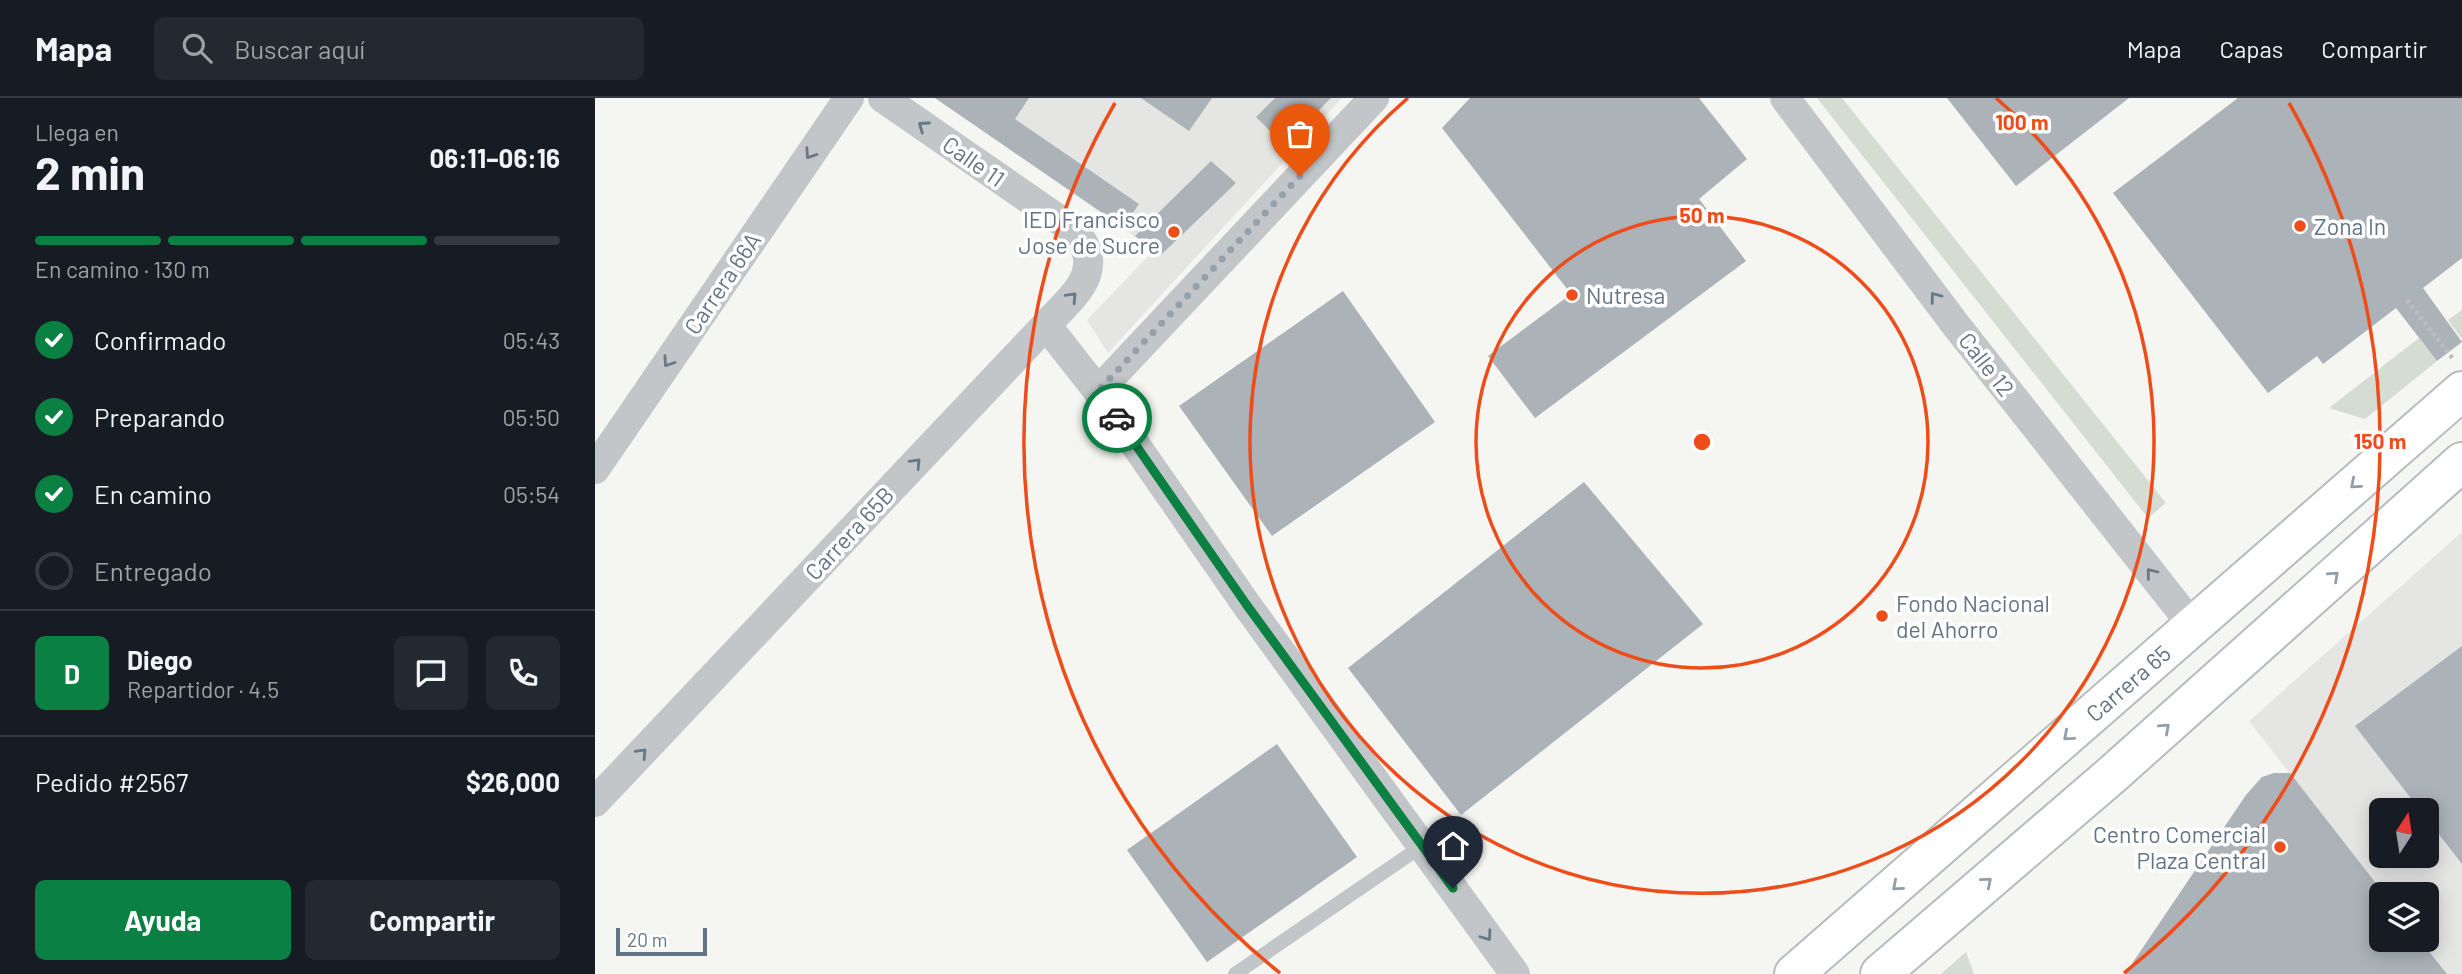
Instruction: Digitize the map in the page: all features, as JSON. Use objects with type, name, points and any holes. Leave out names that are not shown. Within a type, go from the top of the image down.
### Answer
[{"type":"street","name":"Carrera 66A","points":[[595,469],[849,98]]},
{"type":"street","name":"Calle 11","points":[[883,98],[1074,230],[1084,242],[1089,257]]},
{"type":"street","points":[[1098,391],[1374,98]]},
{"type":"street","name":"Calle 12","points":[[1785,98],[1955,324],[2193,626]]},
{"type":"street","name":"Carrera 65B","points":[[595,802],[1081,287],[1088,273],[1089,257]]},
{"type":"street","points":[[1046,325],[1098,391],[1246,604],[1515,974]]},
{"type":"street","name":"Carrera 65","points":[[1794,974],[2462,391]]},
{"type":"street","points":[[1879,974],[2114,773],[2462,461]]},
{"type":"lane","points":[[1235,974],[1422,846]]},
{"type":"path","points":[[2407,300],[2461,370]]},
{"type":"shaded area","name":"IED Francisco Jose de Sucre","points":[[935,98],[1342,98],[1108,353],[1087,320],[1154,250]]},
{"type":"shaded area","points":[[1817,98],[1842,98],[2166,503],[2148,518]]},
{"type":"shaded area","points":[[2462,310],[2462,339],[2448,320]]},
{"type":"shaded area","points":[[2419,338],[2437,361],[2365,419],[2329,408]]},
{"type":"shaded area","points":[[2462,532],[2462,974],[2447,974],[2430,952],[2439,952],[2439,882],[2375,882],[2249,721]]},
{"type":"shaded area","points":[[1966,952],[1974,974],[1941,974]]},
{"type":"building","points":[[935,98],[1029,98],[1015,119],[1139,204],[1123,227]]},
{"type":"building","points":[[1141,98],[1212,98],[1189,131]]},
{"type":"building","points":[[1275,98],[1331,98],[1284,145],[1256,117]]},
{"type":"building","points":[[1470,98],[1699,98],[1747,159],[1699,199],[1746,261],[1535,418],[1488,356],[1571,294],[1442,128]]},
{"type":"building","points":[[1947,98],[2129,98],[2016,186]]},
{"type":"building","name":"Zona In","points":[[2238,98],[2462,98],[2462,258],[2423,288],[2462,342],[2437,361],[2396,308],[2323,364],[2317,356],[2268,393],[2113,193]]},
{"type":"building","points":[[1211,161],[1236,183],[1162,254],[1135,236]]},
{"type":"building","points":[[1343,291],[1435,422],[1272,536],[1179,406]]},
{"type":"building","points":[[1584,482],[1703,624],[1461,815],[1348,668]]},
{"type":"building","points":[[2462,646],[2462,864],[2439,834],[2439,798],[2411,798],[2355,726]]},
{"type":"building","points":[[1277,744],[1357,857],[1207,962],[1127,850]]},
{"type":"building","name":"Centro Comercial Plaza Central","points":[[2274,773],[2290,773],[2375,882],[2369,882],[2369,952],[2430,952],[2447,974],[2125,974],[2246,795],[2262,777]]},
{"type":"way so far","points":[[1117,418],[1098,391],[1300,176]]},
{"type":"place","name":"Zona In","points":[[2300,226]]},
{"type":"place","name":"IED Francisco Jose de Sucre","points":[[1174,232]]},
{"type":"place","name":"Nutresa","points":[[1572,295]]},
{"type":"place","name":"Fondo Nacional del Ahorro","points":[[1882,616]]},
{"type":"place","name":"Centro Comercial Plaza Central","points":[[2280,847]]},
{"type":"route","points":[[1117,418],[1246,604],[1453,888]]}]
